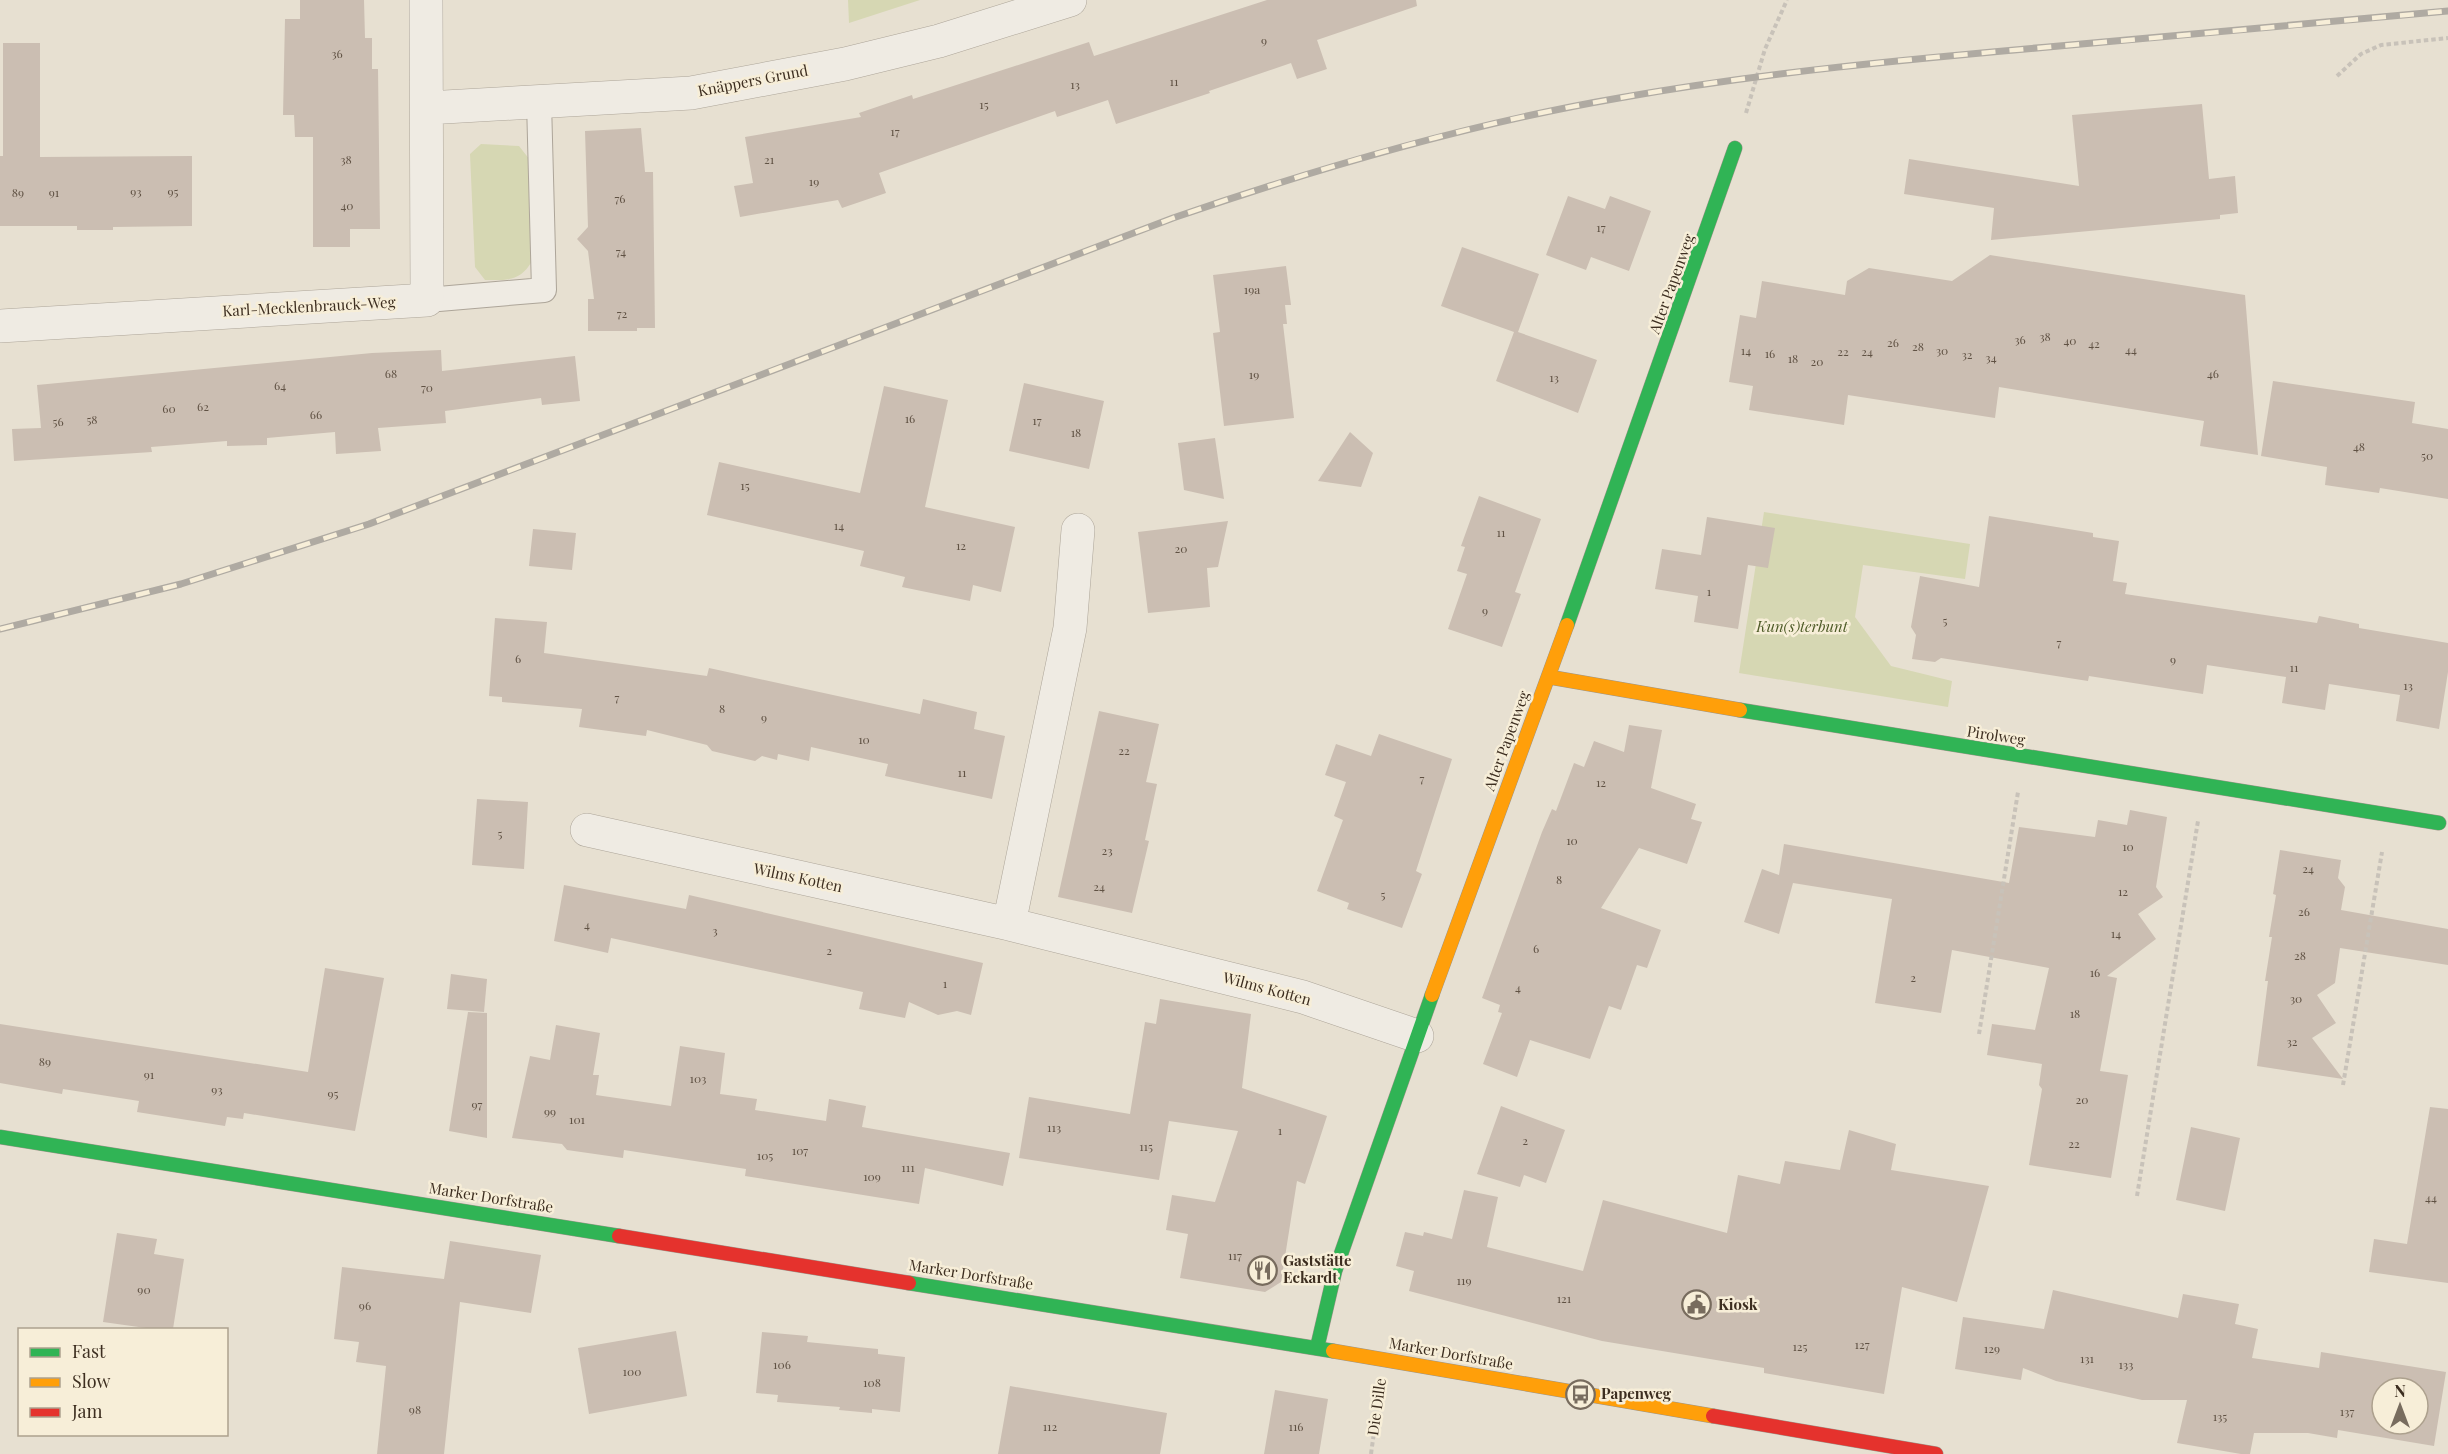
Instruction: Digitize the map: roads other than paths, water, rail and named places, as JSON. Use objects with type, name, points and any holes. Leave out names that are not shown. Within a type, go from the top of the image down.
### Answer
[{"type":"street","points":[[426,0],[427,300]]},
{"type":"street","name":"Knäppers Grund","points":[[427,108],[691,93],[845,64],[939,40],[1070,0]]},
{"type":"street","name":"Alter Papenweg","points":[[1317,1348],[1335,1271],[1417,1035],[1549,677],[1736,148]]},
{"type":"street","name":"Karl-Mecklenbrauck-Weg","points":[[0,326],[427,300]]},
{"type":"street","points":[[1009,924],[1070,628],[1078,530]]},
{"type":"street","name":"Pirolweg","points":[[1549,677],[2439,824]]},
{"type":"street","name":"Wilms Kotten","points":[[587,830],[1009,924],[1303,997],[1417,1035]]},
{"type":"street","name":"Marker Dorfstraße","points":[[0,1137],[1317,1348],[1935,1454]]},
{"type":"lane","points":[[427,300],[544,290],[539,102]]},
{"type":"railway","points":[[0,629],[181,584],[369,524],[1173,218],[1282,182],[1449,134],[1619,98],[1838,67],[2448,11]]},
{"type":"place","name":"Gaststätte Eckardt","points":[[1262,1270]]},
{"type":"place","name":"Kiosk","points":[[1697,1305]]},
{"type":"place","name":"Papenweg","points":[[1580,1394]]},
{"type":"park label","name":"Kun(s)terbunt","points":[[1802,627]]}]
